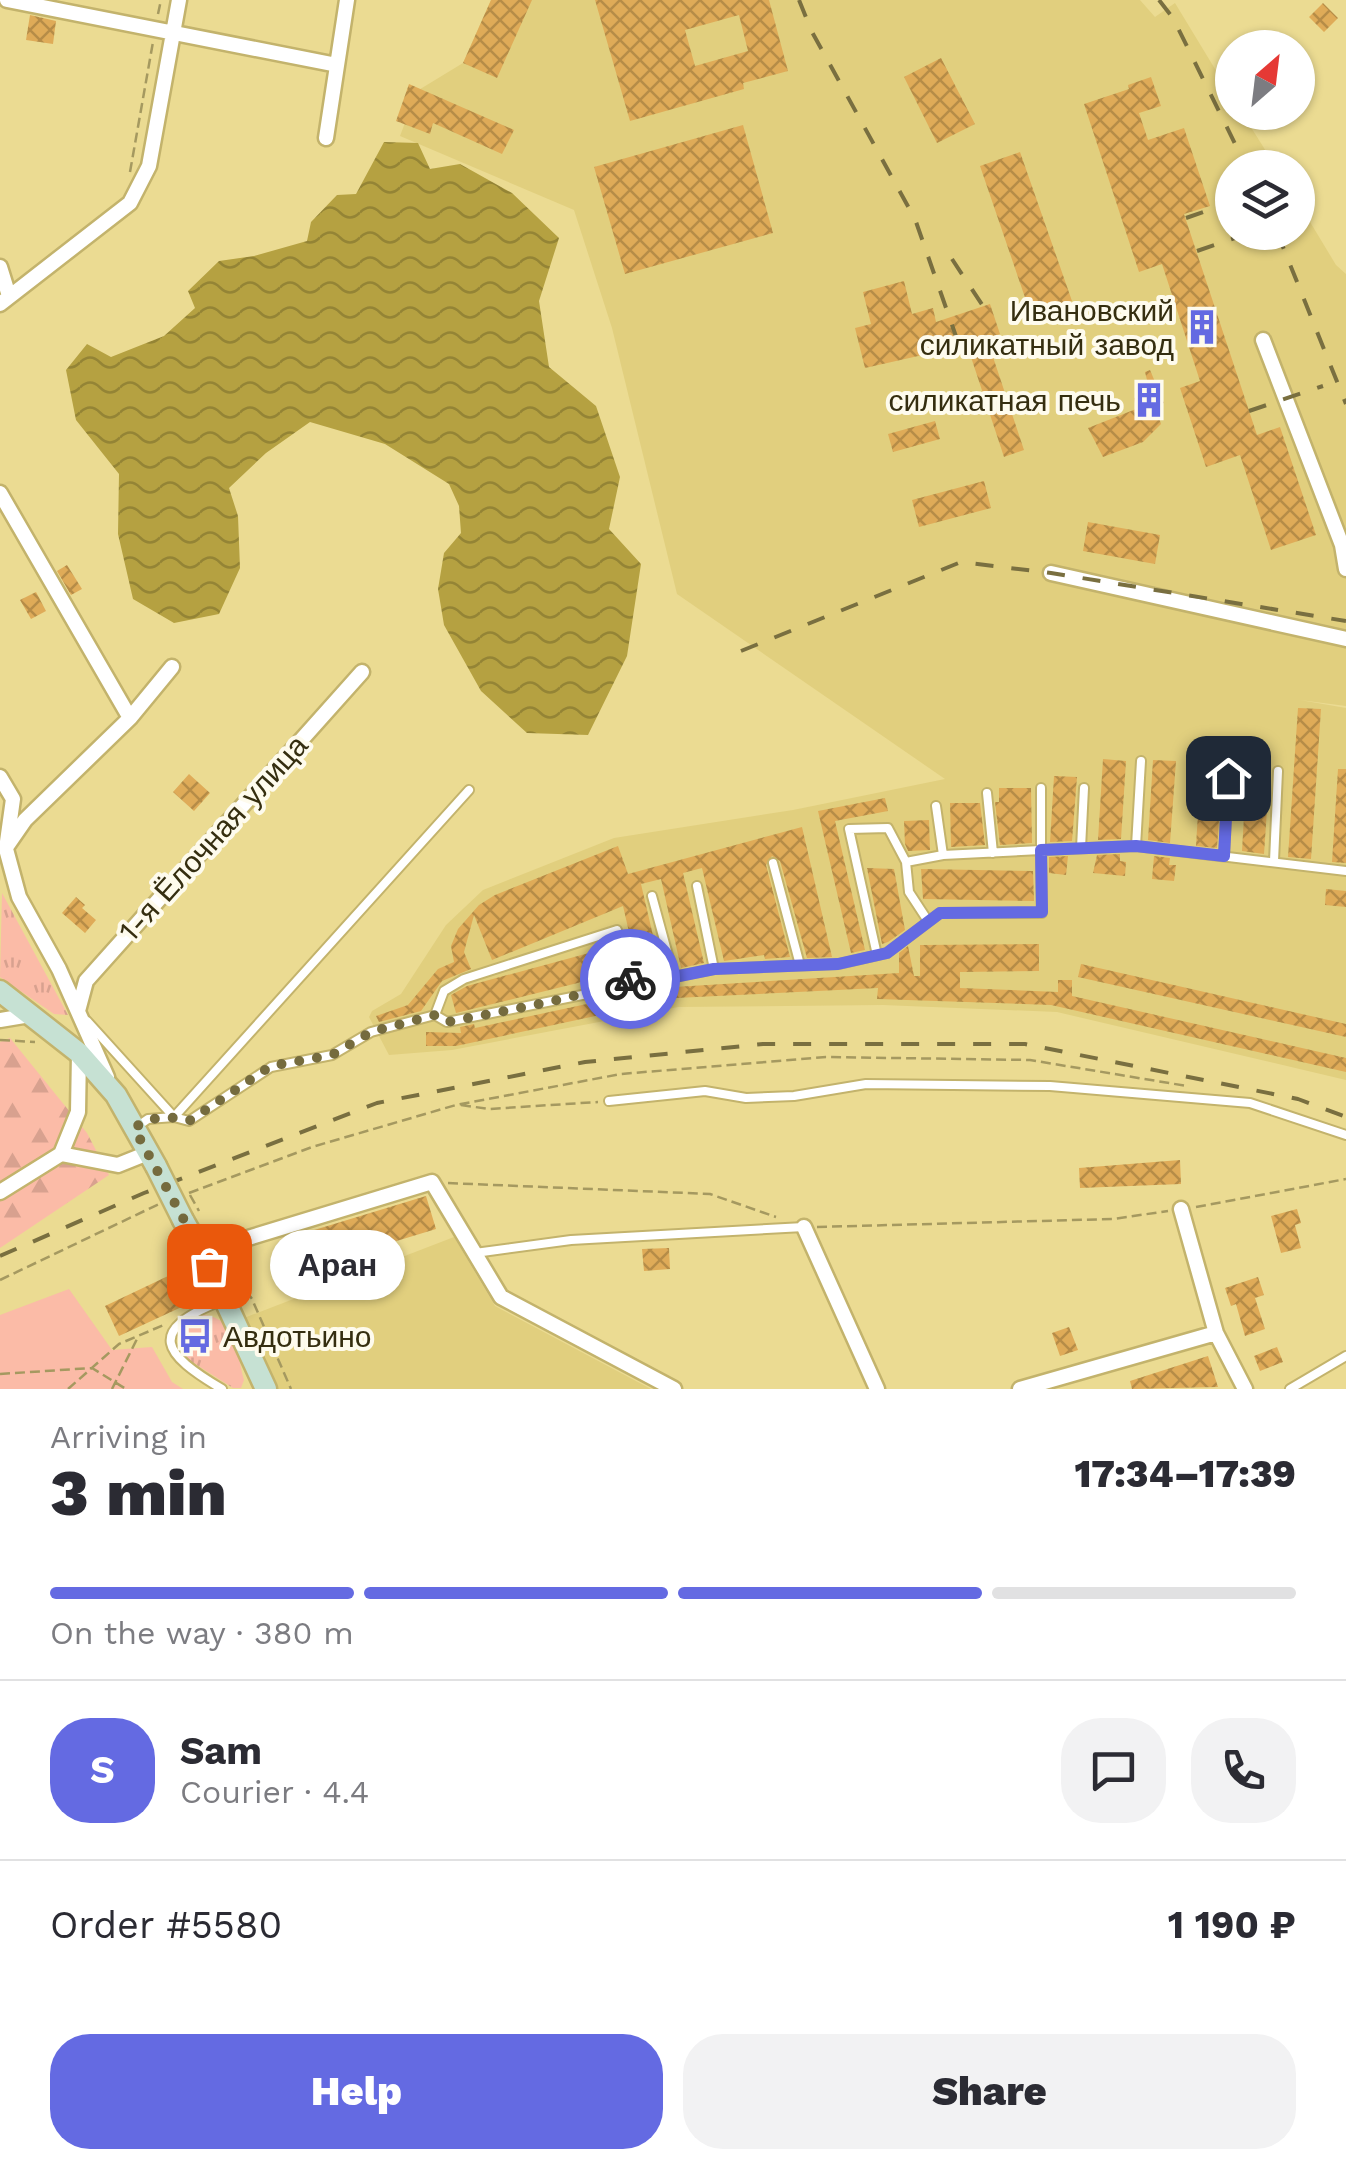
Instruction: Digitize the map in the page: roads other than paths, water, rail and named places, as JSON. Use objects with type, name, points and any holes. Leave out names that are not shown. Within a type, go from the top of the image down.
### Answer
[{"type":"main road","points":[[0,991],[78,1053],[116,1095],[184,1220],[216,1262],[225,1300],[266,1389]]},
{"type":"street","points":[[7,0],[337,65]]},
{"type":"street","points":[[4,300],[130,203],[150,166],[178,0]]},
{"type":"street","points":[[326,138],[347,0]]},
{"type":"street","points":[[0,267],[4,300]]},
{"type":"street","points":[[1263,340],[1344,544],[1346,569]]},
{"type":"street","points":[[0,493],[130,718]]},
{"type":"street","points":[[1051,573],[1346,639]]},
{"type":"street","points":[[3,855],[26,820],[130,718],[172,667]]},
{"type":"street","name":"1-я Ёлочная улица","points":[[78,1011],[86,981],[362,672]]},
{"type":"street","points":[[0,777],[13,799],[3,855],[19,897],[116,1095]]},
{"type":"street","points":[[0,1020],[30,1015]]},
{"type":"street","points":[[0,1192],[61,1154],[78,1112],[78,1053]]},
{"type":"street","points":[[61,1154],[118,1165],[152,1160]]},
{"type":"street","points":[[216,1262],[248,1238],[432,1182],[501,1298],[674,1389]]},
{"type":"street","points":[[1180,1209],[1216,1333],[1245,1389]]},
{"type":"street","points":[[804,1226],[877,1389]]},
{"type":"street","points":[[1020,1389],[1216,1333]]},
{"type":"lane","points":[[1136,846],[1141,761]]},
{"type":"lane","points":[[1274,861],[1278,770]]},
{"type":"lane","points":[[1224,856],[1228,778]]},
{"type":"lane","points":[[134,1128],[148,1119],[174,1116],[189,1121],[271,1066],[332,1055],[371,1032],[435,1015],[448,1022],[592,992],[631,979],[674,977],[714,969],[838,964],[887,953],[940,913],[1042,912],[1041,788]]},
{"type":"lane","points":[[1082,848],[1084,788]]},
{"type":"lane","points":[[174,1116],[470,790]]},
{"type":"lane","points":[[987,792],[992,853]]},
{"type":"lane","points":[[936,806],[943,856]]},
{"type":"lane","points":[[877,955],[849,829],[888,828],[906,862],[909,892],[928,922]]},
{"type":"lane","points":[[906,862],[943,856],[1136,846],[1346,871]]},
{"type":"lane","points":[[773,863],[800,965]]},
{"type":"lane","points":[[698,886],[714,969]]},
{"type":"lane","points":[[652,896],[674,977]]},
{"type":"lane","points":[[435,1015],[444,991],[464,980],[617,930],[631,979]]},
{"type":"lane","points":[[78,1011],[174,1116]]},
{"type":"lane","points":[[609,1101],[705,1091],[746,1098],[794,1096],[866,1084],[1050,1086],[1250,1103],[1346,1135]]},
{"type":"lane","points":[[475,1254],[571,1240],[804,1226]]},
{"type":"lane","points":[[222,1389],[196,1374],[174,1354],[172,1335],[189,1314],[225,1300]]},
{"type":"lane","points":[[1290,1389],[1346,1356]]},
{"type":"water","points":[[384,142],[418,143],[430,169],[460,164],[512,193],[559,238],[539,301],[549,367],[596,406],[620,477],[609,529],[641,564],[627,656],[588,735],[527,733],[481,691],[444,625],[438,589],[444,553],[461,533],[459,506],[449,484],[385,444],[310,422],[266,453],[229,488],[238,516],[240,568],[219,614],[174,623],[133,599],[118,534],[119,474],[76,420],[66,370],[87,344],[111,357],[164,336],[195,308],[188,291],[219,261],[307,241],[311,222],[337,195],[356,194]]},
{"type":"railway","points":[[799,0],[812,32],[915,219],[959,345]]},
{"type":"railway","points":[[1159,0],[1173,18],[1238,150]]},
{"type":"railway","points":[[1186,218],[1215,208]]},
{"type":"railway","points":[[1197,251],[1215,245]]},
{"type":"railway","points":[[1284,250],[1346,404]]},
{"type":"railway","points":[[952,259],[983,306]]},
{"type":"railway","points":[[1249,411],[1323,386]]},
{"type":"railway","points":[[741,651],[961,562],[1346,621]]},
{"type":"railway","points":[[0,1256],[144,1193],[377,1103],[585,1062],[763,1044],[1025,1044],[1298,1099],[1346,1117]]},
{"type":"place","name":"Ивановский силикатный завод","points":[[1202,327]]},
{"type":"place","name":"силикатная печь","points":[[1149,400]]},
{"type":"place","name":"Аран","points":[[209,1266]]},
{"type":"place","name":"Авдотьино","points":[[195,1336]]}]
